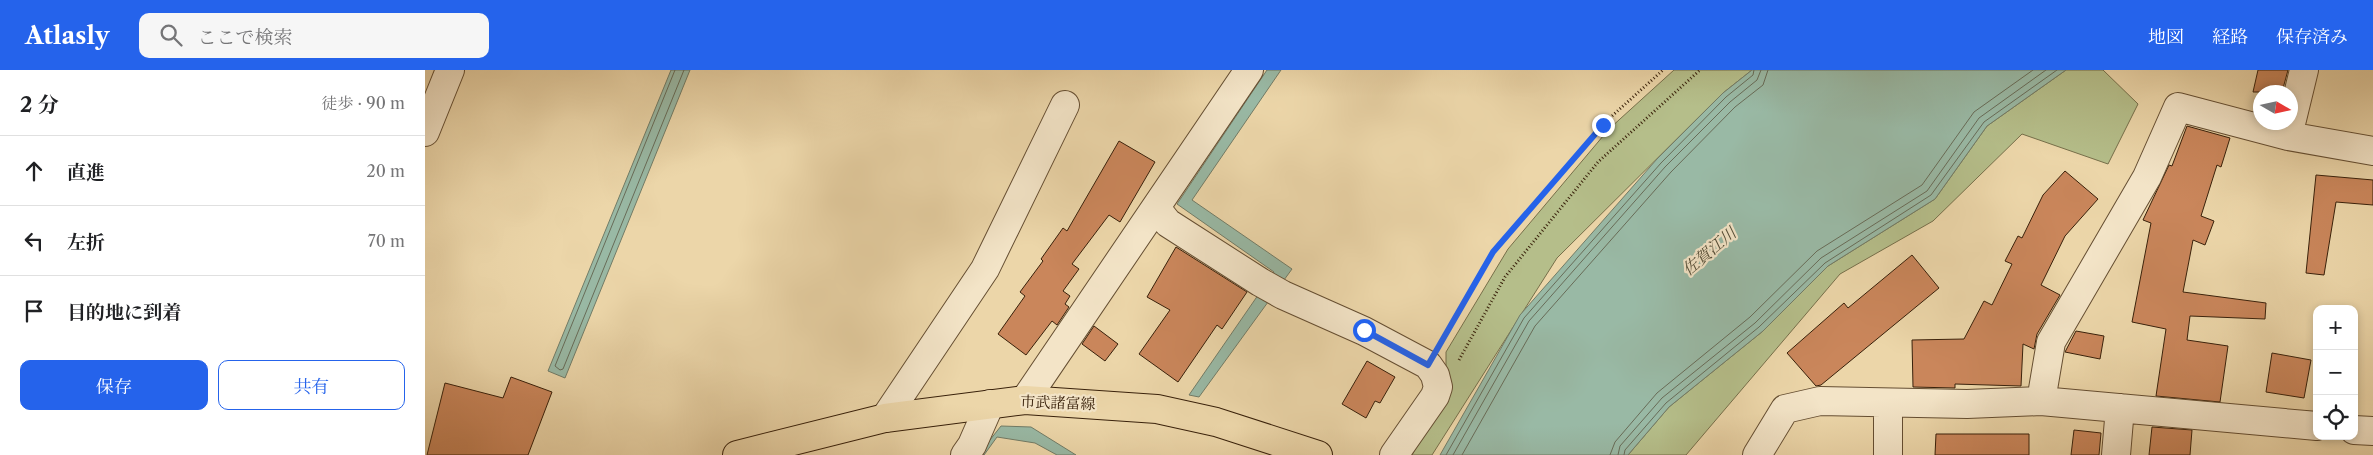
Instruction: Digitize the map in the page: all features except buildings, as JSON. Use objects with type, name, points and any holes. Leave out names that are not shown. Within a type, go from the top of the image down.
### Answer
[{"type":"main road","name":"市武諸富線","points":[[737,455],[885,418],[1025,400],[1157,409],[1216,422],[1318,455]]},
{"type":"street","points":[[425,132],[450,70]]},
{"type":"street","points":[[1025,400],[1249,70]]},
{"type":"street","points":[[2288,136],[2304,70]]},
{"type":"street","points":[[885,418],[985,269],[1065,105]]},
{"type":"street","points":[[2041,401],[2051,342],[2147,177],[2177,106],[2288,136],[2373,150]]},
{"type":"street","points":[[1156,208],[1168,223],[1260,282],[1283,295],[1364,330],[1433,376],[1435,396],[1394,455]]},
{"type":"street","points":[[1757,455],[1785,409],[1820,401],[1967,404],[2041,401],[2313,426]]},
{"type":"street","points":[[1888,402],[1888,455]]},
{"type":"street","points":[[965,455],[990,404]]},
{"type":"street","points":[[2116,455],[2121,408]]},
{"type":"street","points":[[2358,430],[2373,431]]},
{"type":"path","points":[[1433,376],[1493,252],[1603,125],[1663,70]]},
{"type":"path","points":[[1433,376],[1451,374],[1505,277],[1599,162],[1700,70]]},
{"type":"green space","points":[[1674,70],[1752,70],[1723,93],[1557,258],[1432,455],[1412,455],[1446,391],[1446,352],[1508,249],[1609,129]]},
{"type":"green space","points":[[2066,70],[2103,70],[2138,104],[2108,164],[2022,134],[1933,221],[1840,274],[1686,455],[1628,455],[1669,407],[1763,331],[1828,266],[1935,199],[1987,126]]},
{"type":"water","points":[[671,70],[690,70],[565,378],[548,371]]},
{"type":"water","points":[[1267,70],[1281,70],[1192,200],[1292,269],[1199,397],[1189,395],[1274,272],[1177,204]]},
{"type":"water","name":"佐賀江川","points":[[1752,70],[2066,70],[1987,126],[1935,199],[1828,266],[1763,331],[1669,407],[1628,455],[1440,455],[1520,315],[1657,159],[1723,93]]},
{"type":"water","points":[[1001,426],[1031,427],[1076,455],[1057,455],[1035,443],[997,437],[984,455],[978,455]]},
{"type":"route","points":[[1364,330],[1428,365],[1493,252],[1603,125]]}]
